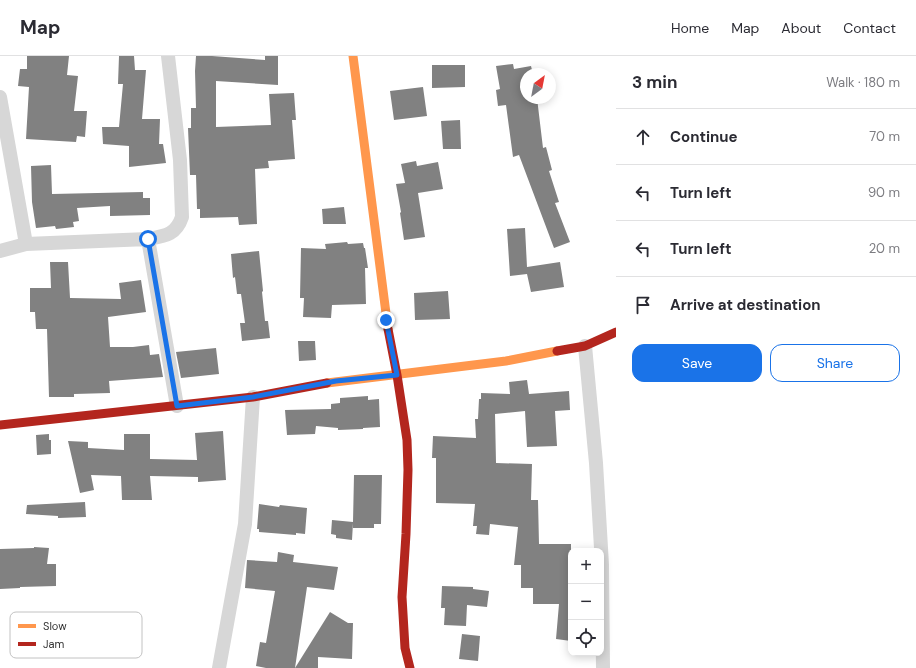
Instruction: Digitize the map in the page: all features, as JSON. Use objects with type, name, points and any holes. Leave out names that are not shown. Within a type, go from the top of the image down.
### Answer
[{"type":"street","points":[[0,251],[26,244],[148,239],[165,236],[173,232],[179,225],[182,217],[180,160],[168,56]]},
{"type":"street","points":[[353,56],[386,320],[397,375],[407,440],[408,470],[402,597],[405,648],[410,668]]},
{"type":"street","points":[[0,97],[26,244]]},
{"type":"street","points":[[148,239],[177,406]]},
{"type":"street","points":[[0,425],[253,397],[336,381],[506,361],[585,346],[616,332]]},
{"type":"street","points":[[585,346],[596,463],[602,565],[603,668]]},
{"type":"street","points":[[220,668],[245,524],[253,397]]},
{"type":"building","points":[[27,56],[69,56],[67,75],[78,76],[74,111],[87,111],[85,137],[77,136],[76,142],[26,139],[29,87],[18,86],[20,69],[27,69]]},
{"type":"building","points":[[119,56],[134,56],[135,70],[146,70],[142,119],[160,119],[159,144],[163,144],[166,163],[129,167],[129,146],[103,144],[102,127],[119,127],[123,84],[118,84]]},
{"type":"building","points":[[196,56],[265,60],[265,56],[278,56],[278,85],[216,81],[216,127],[271,125],[269,94],[294,93],[296,120],[292,120],[295,159],[268,161],[269,168],[255,169],[257,224],[239,225],[238,217],[200,218],[200,209],[197,209],[196,175],[190,175],[188,128],[191,128],[191,108],[196,108]]},
{"type":"building","points":[[513,64],[514,69],[531,66],[532,68],[520,68],[520,104],[538,104],[543,148],[546,147],[552,170],[549,171],[559,202],[555,203],[570,242],[554,248],[519,155],[513,157],[506,105],[498,106],[496,90],[500,89],[496,66]]},
{"type":"building","points":[[432,65],[465,65],[465,87],[432,88]]},
{"type":"building","points":[[423,87],[427,116],[394,120],[390,91]]},
{"type":"building","points":[[460,120],[461,149],[443,149],[441,121]]},
{"type":"building","points":[[416,161],[417,166],[438,162],[443,189],[418,193],[425,237],[404,240],[396,184],[405,183],[401,164]]},
{"type":"building","points":[[51,165],[52,194],[143,192],[143,198],[150,198],[150,215],[110,216],[110,206],[77,208],[79,221],[73,222],[74,227],[56,229],[55,226],[36,228],[32,202],[31,166]]},
{"type":"building","points":[[344,207],[346,224],[323,224],[322,209]]},
{"type":"building","points":[[525,228],[527,267],[560,262],[564,287],[531,292],[527,274],[510,276],[507,229]]},
{"type":"building","points":[[347,242],[348,244],[363,243],[365,248],[368,268],[365,268],[366,304],[332,305],[331,318],[303,317],[304,298],[300,298],[301,248],[326,249],[325,244]]},
{"type":"building","points":[[259,251],[265,321],[268,321],[270,338],[242,341],[240,323],[245,323],[241,294],[237,294],[235,277],[233,278],[231,254]]},
{"type":"building","points":[[50,262],[68,262],[70,298],[121,299],[119,283],[141,280],[146,312],[108,317],[110,347],[149,345],[150,355],[159,354],[163,377],[109,381],[110,393],[74,394],[74,397],[49,397],[47,329],[36,329],[35,312],[30,312],[30,288],[51,288]]},
{"type":"building","points":[[448,291],[450,319],[415,320],[414,293]]},
{"type":"building","points":[[298,341],[315,341],[316,360],[299,361]]},
{"type":"building","points":[[216,348],[219,374],[181,378],[176,352]]},
{"type":"building","points":[[527,380],[529,394],[569,391],[570,410],[555,411],[557,446],[527,447],[525,411],[495,414],[496,463],[532,464],[531,500],[538,500],[539,544],[571,544],[571,548],[568,548],[568,641],[556,639],[559,604],[533,604],[533,588],[521,588],[521,565],[514,565],[518,527],[490,524],[489,535],[476,534],[477,526],[473,526],[475,504],[436,503],[436,458],[432,458],[433,436],[476,438],[475,419],[478,419],[479,399],[481,399],[481,393],[510,394],[509,382]]},
{"type":"building","points":[[368,396],[368,400],[379,399],[380,427],[338,430],[338,428],[316,426],[315,434],[287,435],[285,410],[331,409],[331,404],[340,403],[340,398]]},
{"type":"building","points":[[223,431],[226,480],[198,482],[198,477],[150,476],[152,500],[122,500],[121,476],[91,475],[94,490],[80,493],[68,441],[88,442],[88,448],[124,450],[124,434],[150,434],[150,459],[197,460],[195,433]]},
{"type":"building","points":[[49,434],[49,440],[51,440],[51,454],[37,455],[36,435]]},
{"type":"building","points":[[354,475],[382,475],[381,524],[374,524],[374,528],[353,528],[353,523],[352,540],[336,538],[336,535],[331,534],[332,520],[353,522]]},
{"type":"building","points":[[85,502],[86,517],[58,518],[58,516],[26,514],[27,505]]},
{"type":"building","points":[[259,504],[279,507],[280,505],[307,508],[305,534],[296,533],[296,535],[259,532],[259,529],[257,529]]},
{"type":"building","points":[[34,547],[49,548],[47,564],[56,564],[56,586],[0,589],[0,549]]},
{"type":"building","points":[[278,552],[294,555],[293,562],[338,567],[334,590],[307,587],[295,668],[266,668],[256,666],[260,642],[266,643],[275,591],[245,588],[247,560],[277,562]]},
{"type":"building","points":[[442,586],[473,587],[473,589],[489,591],[487,607],[467,605],[466,626],[444,625],[445,608],[441,608]]},
{"type":"building","points":[[330,612],[348,623],[353,623],[352,659],[318,657],[318,668],[295,668]]},
{"type":"building","points":[[462,634],[480,636],[478,661],[459,659]]},
{"type":"traffic: slow","points":[[353,56],[388,329]]},
{"type":"traffic: slow","points":[[327,383],[506,361],[557,351]]},
{"type":"traffic: jam","points":[[388,329],[407,440],[408,470],[406,534],[402,597],[405,648],[410,668]]},
{"type":"traffic: jam","points":[[557,351],[585,346],[616,332]]},
{"type":"traffic: jam","points":[[0,425],[253,397],[327,383]]},
{"type":"route","points":[[148,239],[177,406],[253,397],[336,381],[397,375],[386,320]]}]
